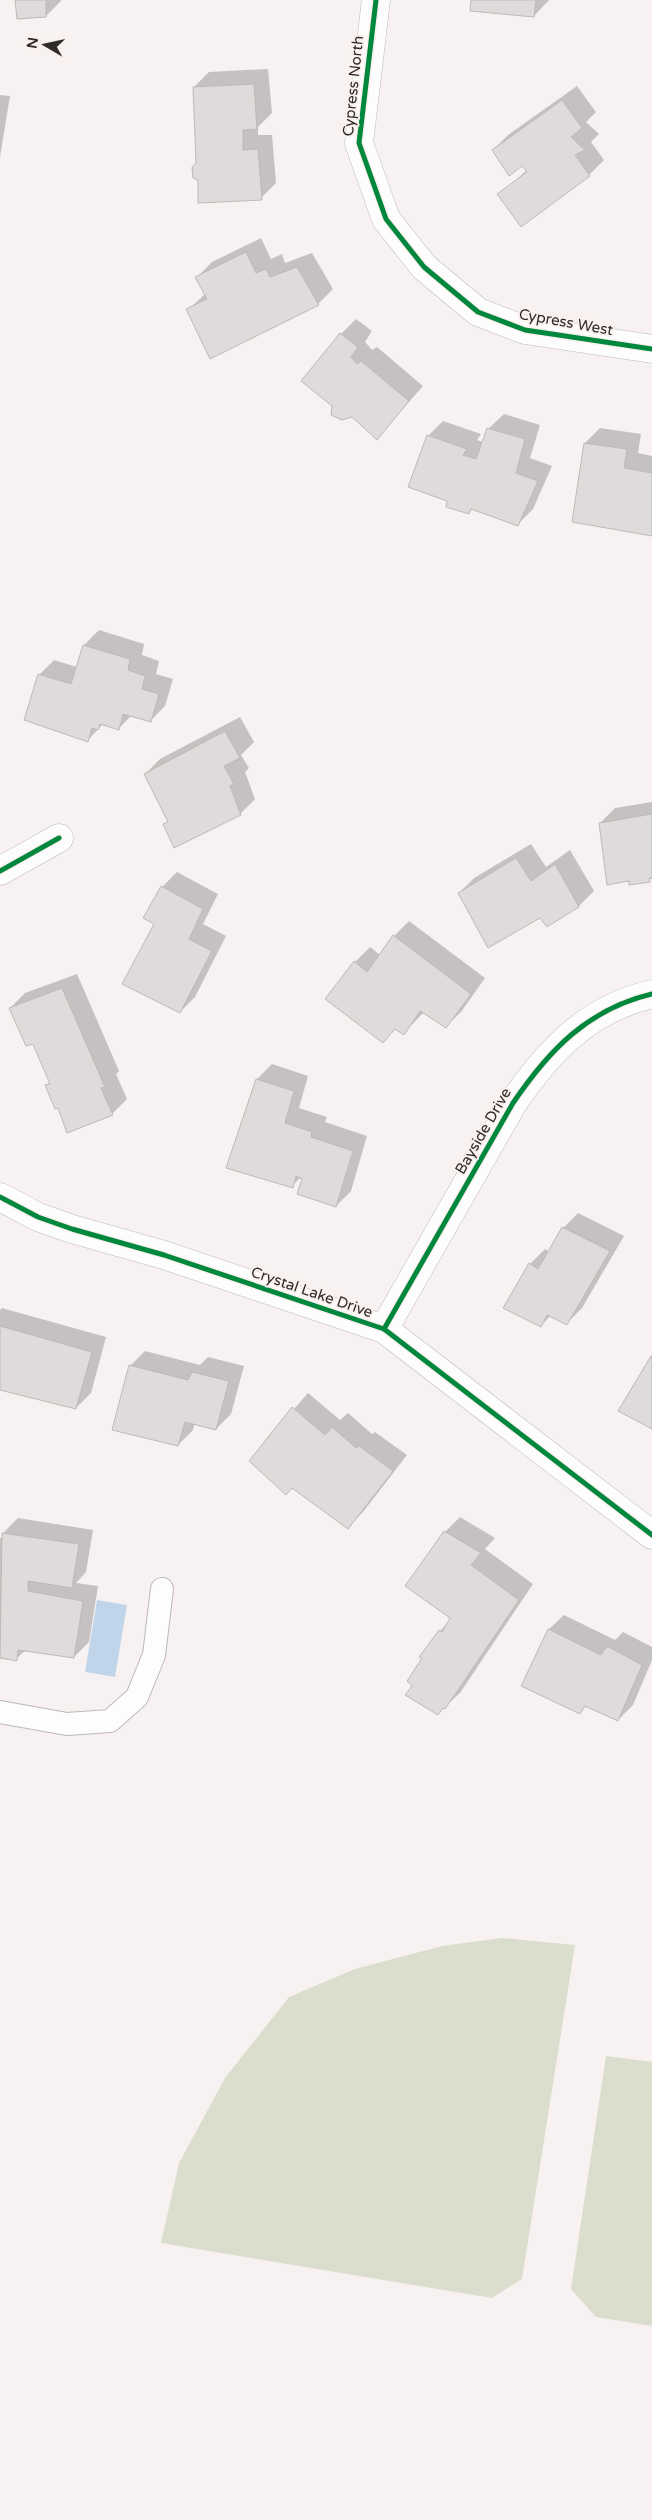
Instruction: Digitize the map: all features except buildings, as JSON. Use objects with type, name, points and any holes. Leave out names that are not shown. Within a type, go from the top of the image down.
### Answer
[{"type":"street","name":"Cypress North","points":[[376,0],[359,143],[386,219],[424,267],[478,312]]},
{"type":"street","name":"Cypress West","points":[[478,312],[525,330],[652,349]]},
{"type":"street","points":[[0,871],[59,838]]},
{"type":"street","name":"Bayside Drive","points":[[384,1329],[513,1103],[533,1074],[580,1025],[611,1006],[652,994]]},
{"type":"street","name":"Crystal Lake Drive","points":[[0,1197],[38,1217],[72,1230],[164,1255],[384,1329],[652,1534]]},
{"type":"lane","points":[[0,1712],[67,1724],[110,1721],[137,1696],[154,1655],[162,1589]]},
{"type":"green space","points":[[502,1938],[575,1945],[522,2279],[492,2298],[161,2243],[179,2163],[225,2078],[289,1997],[355,1969],[442,1946]]},
{"type":"green space","points":[[606,2056],[652,2062],[652,2326],[596,2317],[571,2289]]},
{"type":"water","points":[[97,1600],[127,1605],[115,1677],[85,1672]]},
{"type":"cycle path","points":[[376,0],[359,143],[386,219],[424,267],[478,312],[525,330],[652,349]]},
{"type":"cycle path","points":[[0,871],[59,838]]},
{"type":"cycle path","points":[[384,1329],[513,1103],[541,1066],[556,1049],[589,1021],[608,1010],[652,994]]},
{"type":"cycle path","points":[[0,1197],[38,1217],[72,1229],[164,1255],[384,1329],[652,1535]]}]
